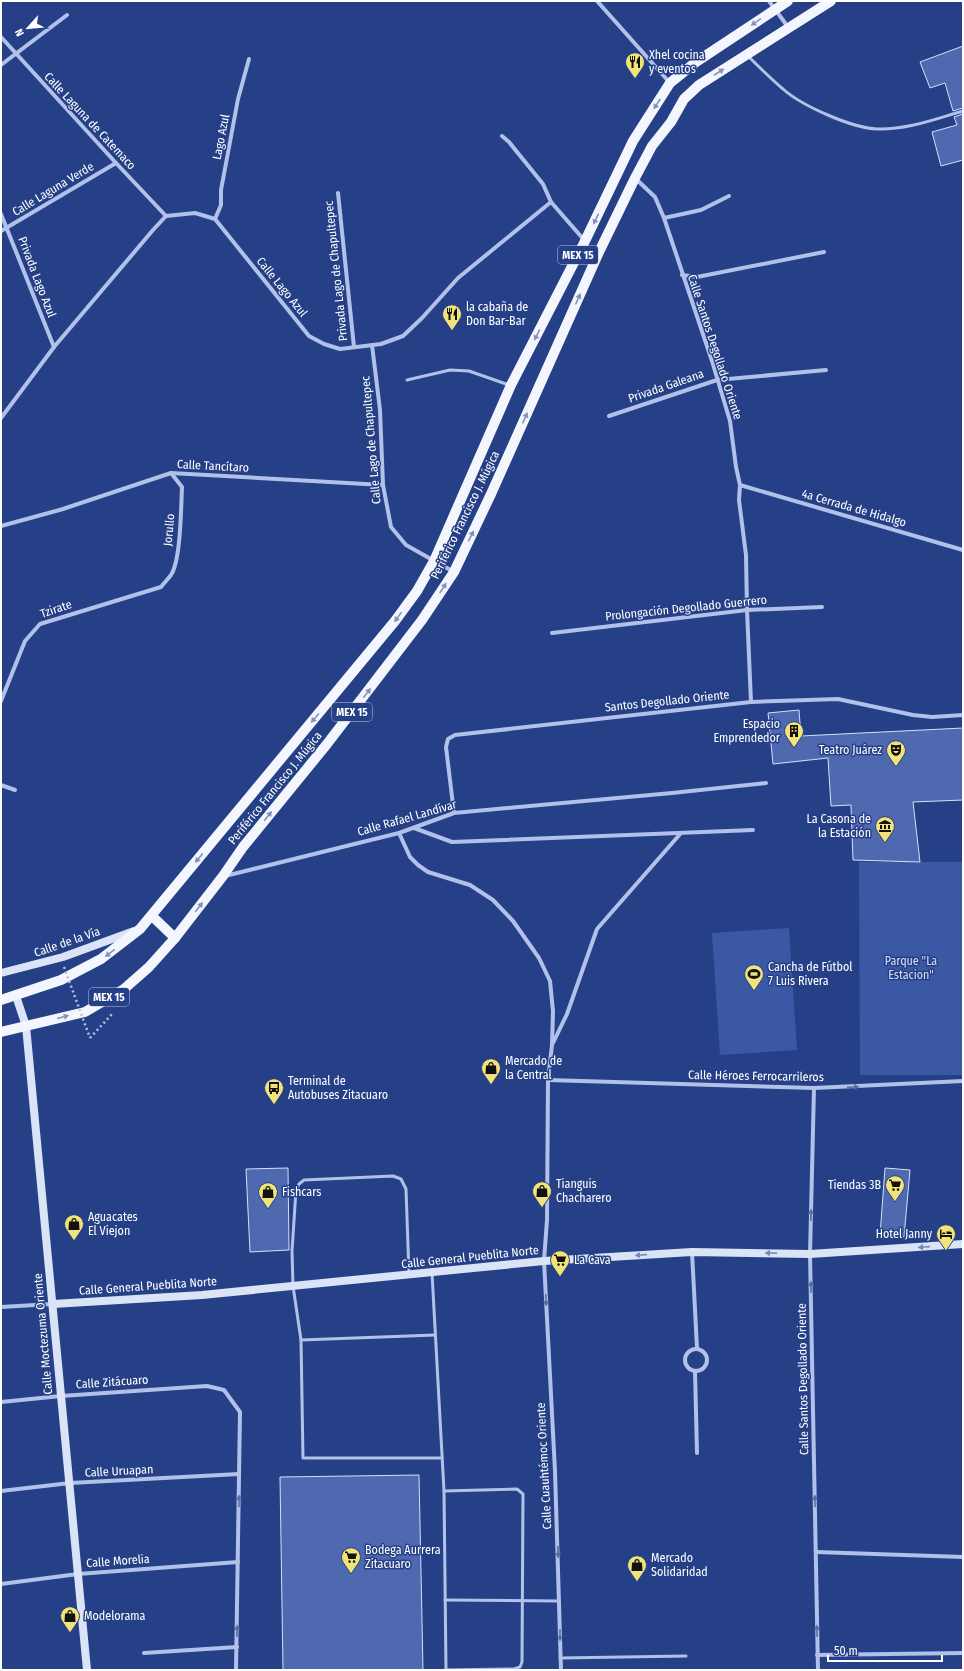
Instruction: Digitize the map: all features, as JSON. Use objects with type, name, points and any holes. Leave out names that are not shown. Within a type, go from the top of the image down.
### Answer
[{"type":"main road","name":"Periférico Francisco J. Múgica","points":[[1,1000],[61,980],[101,960],[140,929],[395,621],[417,591],[434,561],[511,385],[585,241],[633,141],[670,83],[772,5],[788,1]]},
{"type":"main road","name":"Periférico Francisco J. Múgica","points":[[1,1032],[85,1012],[118,992],[149,967],[175,938],[223,876],[243,847],[327,744],[410,638],[454,572],[492,494],[599,252],[652,146],[671,122],[684,99],[699,85],[831,1]]},
{"type":"main road","points":[[152,916],[175,938]]},
{"type":"street","points":[[597,1],[670,83]]},
{"type":"street","points":[[772,5],[788,27]]},
{"type":"street","points":[[1,65],[67,15]]},
{"type":"street","name":"Calle Laguna de Catemaco","points":[[1,37],[166,216]]},
{"type":"street","name":"Lago Azul","points":[[215,219],[221,205],[221,190],[238,100],[249,59]]},
{"type":"street","points":[[502,136],[543,184],[551,202],[585,241]]},
{"type":"street","name":"Calle Laguna Verde","points":[[1,230],[7,228],[116,163]]},
{"type":"street","name":"Calle Santos Degollado Oriente","points":[[635,178],[655,197],[664,218],[712,361],[730,422],[740,485],[739,500],[746,555],[751,702]]},
{"type":"street","name":"Privada Lago de Chapultepec","points":[[338,193],[354,347]]},
{"type":"street","points":[[664,218],[700,210],[729,196]]},
{"type":"street","name":"Calle Lago Azul","points":[[215,219],[309,336],[324,344],[340,349],[381,344],[403,336],[464,273],[551,202]]},
{"type":"street","points":[[1,418],[54,347],[166,216],[195,213],[215,219]]},
{"type":"street","name":"Privada Lago Azul","points":[[1,214],[54,347]]},
{"type":"street","points":[[682,274],[697,277],[824,252]]},
{"type":"street","name":"Calle Lago de Chapultepec","points":[[372,345],[380,410],[383,485],[391,527],[406,545],[454,572]]},
{"type":"street","name":"Privada Galeana","points":[[609,416],[717,380],[826,370]]},
{"type":"street","name":"Calle Tancítaro","points":[[1,526],[63,509],[171,473],[383,485]]},
{"type":"street","name":"Jorullo","points":[[161,587],[172,574],[177,556],[179,538],[182,487],[171,473]]},
{"type":"street","name":"4a Cerrada de Hidalgo","points":[[740,485],[963,550]]},
{"type":"street","name":"Tzirate","points":[[1,701],[25,641],[40,624],[161,587]]},
{"type":"street","name":"Prolongación Degollado Guerrero","points":[[552,633],[747,610],[822,607]]},
{"type":"street","name":"Santos Degollado Oriente","points":[[454,813],[446,747],[448,739],[455,735],[751,702],[838,699],[912,715],[932,717],[963,715]]},
{"type":"street","name":"Calle Rafael Landívar","points":[[223,876],[399,833],[454,813],[766,783]]},
{"type":"street","points":[[1,785],[15,790]]},
{"type":"street","points":[[413,828],[452,842],[753,830]]},
{"type":"street","points":[[399,833],[410,857],[418,866],[428,872],[470,885],[493,900],[513,921],[539,958],[550,981],[553,1011],[552,1045]]},
{"type":"street","points":[[552,1045],[567,1014],[598,929],[681,833]]},
{"type":"street","name":"Calle de la Vía","points":[[1,973],[63,957],[140,929]]},
{"type":"street","name":"Calle Moctezuma Oriente","points":[[16,996],[26,1026],[87,1670]]},
{"type":"street","name":"Calle Cuauhtémoc Oriente","points":[[552,1045],[548,1080],[547,1220],[544,1261],[555,1471],[561,1670]]},
{"type":"street","name":"Calle Héroes Ferrocarrileros","points":[[548,1080],[814,1088],[963,1081]]},
{"type":"street","name":"Calle Santos Degollado Oriente","points":[[814,1088],[810,1254],[818,1670]]},
{"type":"street","name":"Calle General Pueblita Norte","points":[[53,1304],[202,1295],[409,1276],[544,1261],[692,1252],[810,1254],[963,1244]]},
{"type":"street","points":[[692,1252],[697,1348]]},
{"type":"street","points":[[1,1307],[53,1304]]},
{"type":"street","points":[[697,1348],[704,1351],[708,1357],[707,1364],[702,1370],[695,1371],[688,1368],[685,1362],[686,1355],[690,1350],[697,1348]]},
{"type":"street","points":[[695,1371],[697,1453]]},
{"type":"street","name":"Calle Zitácuaro","points":[[1,1402],[61,1396],[207,1386],[224,1390],[240,1412],[239,1474]]},
{"type":"street","points":[[236,1670],[239,1474]]},
{"type":"street","name":"Calle Uruapan","points":[[1,1491],[70,1483],[239,1474]]},
{"type":"street","points":[[816,1552],[963,1557]]},
{"type":"street","name":"Calle Morelia","points":[[1,1584],[78,1574],[238,1562]]},
{"type":"street","points":[[144,1653],[237,1647]]},
{"type":"street","points":[[818,1656],[963,1653]]},
{"type":"lane","points":[[747,54],[784,90],[811,107],[844,122],[877,129],[915,125],[963,111]]},
{"type":"lane","points":[[407,380],[450,370],[469,371],[511,385]]},
{"type":"lane","points":[[409,1276],[406,1189],[401,1179],[393,1176],[304,1180],[298,1184],[296,1190],[292,1251],[293,1286],[301,1340],[303,1458],[442,1458]]},
{"type":"lane","points":[[432,1273],[444,1491],[446,1670],[514,1669],[520,1667],[522,1662],[521,1601],[523,1494],[517,1489],[444,1491]]},
{"type":"lane","points":[[301,1340],[436,1335]]},
{"type":"lane","points":[[445,1600],[560,1601]]},
{"type":"lane","points":[[560,1658],[686,1656]]},
{"type":"path","points":[[64,967],[90,1038],[113,1013]]},
{"type":"green space","name":"Parque \"La Estacion\"","points":[[859,862],[963,862],[963,1075],[860,1075]]},
{"type":"green space","name":"Cancha de Fútbol 7 Luis Rivera","points":[[789,928],[797,1050],[720,1055],[712,933]]},
{"type":"building","points":[[963,46],[963,108],[953,111],[945,83],[930,88],[920,62]]},
{"type":"building","points":[[963,114],[963,160],[941,166],[932,132],[957,125],[954,117]]},
{"type":"building","name":"Teatro Juárez","points":[[799,710],[801,736],[963,728],[963,800],[913,802],[920,862],[853,860],[851,805],[831,806],[828,758],[773,764],[768,713]]},
{"type":"building","name":"Fishcars","points":[[288,1168],[289,1250],[250,1252],[246,1169]]},
{"type":"building","name":"Tiendas 3B","points":[[885,1168],[910,1170],[904,1237],[880,1235]]},
{"type":"building","name":"Bodega Aurrera Zitacuaro","points":[[419,1475],[423,1670],[283,1670],[280,1477]]},
{"type":"place","name":"Xhel cocina y eventos","points":[[635,79]]},
{"type":"place","name":"la cabaña de Don Bar-Bar","points":[[452,331]]},
{"type":"place","name":"Espacio Emprendedor","points":[[794,748]]},
{"type":"place","name":"Teatro Juárez","points":[[896,767]]},
{"type":"place","name":"La Casona de la Estación","points":[[885,843]]},
{"type":"place","name":"Cancha de Fútbol 7 Luis Rivera","points":[[754,991]]},
{"type":"place","name":"Mercado de la Central","points":[[491,1085]]},
{"type":"place","name":"Terminal de Autobuses Zitacuaro","points":[[274,1105]]},
{"type":"place","name":"Tiendas 3B","points":[[895,1202]]},
{"type":"place","name":"Tianguis Chacharero","points":[[542,1208]]},
{"type":"place","name":"Fishcars","points":[[268,1209]]},
{"type":"place","name":"Aguacates El Viejon","points":[[74,1241]]},
{"type":"place","name":"Hotel Janny","points":[[946,1251]]},
{"type":"place","name":"La Cava","points":[[560,1277]]},
{"type":"place","name":"Bodega Aurrera Zitacuaro","points":[[351,1574]]},
{"type":"place","name":"Mercado Solidaridad","points":[[637,1582]]},
{"type":"place","name":"Modelorama","points":[[70,1633]]}]
